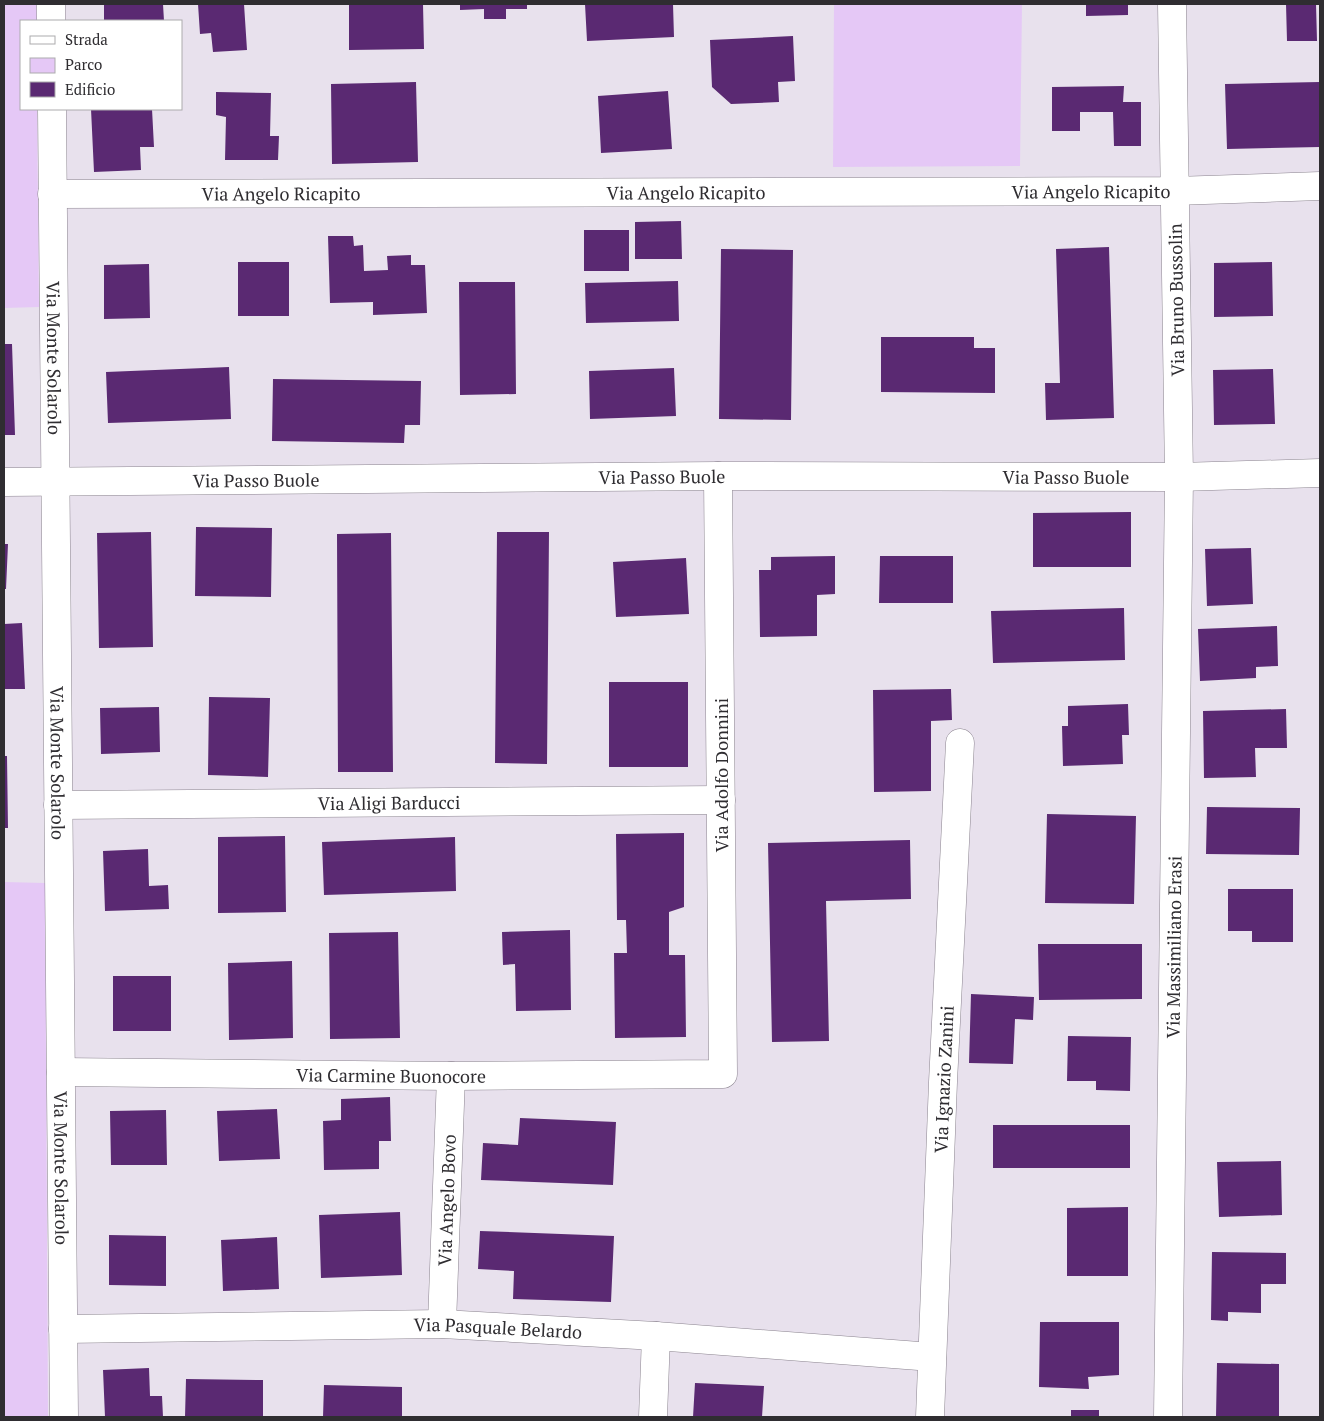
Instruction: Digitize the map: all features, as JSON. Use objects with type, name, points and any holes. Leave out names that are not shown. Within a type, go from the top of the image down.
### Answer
[{"type":"street","points":[[51,4],[51,20]]},
{"type":"street","name":"Via Bruno Bussolin","points":[[1172,4],[1178,477]]},
{"type":"street","name":"Via Monte Solarolo","points":[[52,110],[64,1417]]},
{"type":"street","name":"Via Angelo Ricapito","points":[[52,194],[1175,191],[1320,186]]},
{"type":"street","name":"Via Passo Buole","points":[[4,482],[718,476],[1178,477],[1320,473]]},
{"type":"street","name":"Via Adolfo Donnini","points":[[718,476],[722,1074]]},
{"type":"street","name":"Via Massimiliano Erasi","points":[[1168,1417],[1178,477]]},
{"type":"street","name":"Via Ignazio Zanini","points":[[930,1417],[960,743]]},
{"type":"street","name":"Via Aligi Barducci","points":[[58,805],[721,800]]},
{"type":"street","name":"Via Carmine Buonocore","points":[[61,1072],[451,1076],[722,1074]]},
{"type":"street","name":"Via Angelo Bovo","points":[[442,1324],[451,1076]]},
{"type":"street","name":"Via Pasquale Belardo","points":[[63,1329],[442,1324],[656,1336],[932,1357]]},
{"type":"street","points":[[653,1417],[656,1336]]},
{"type":"green space","points":[[4,4],[36,4],[37,20],[20,20],[20,110],[37,110],[39,307],[4,308]]},
{"type":"green space","points":[[834,4],[1022,4],[1020,166],[833,167]]},
{"type":"green space","points":[[4,882],[45,883],[48,1417],[4,1417]]},
{"type":"building","points":[[104,4],[163,4],[164,20],[104,20]]},
{"type":"building","points":[[198,4],[244,4],[247,50],[213,52],[211,33],[200,34]]},
{"type":"building","points":[[349,4],[423,4],[424,49],[349,50]]},
{"type":"building","points":[[460,4],[527,4],[527,9],[506,9],[506,19],[484,19],[484,9],[460,10]]},
{"type":"building","points":[[585,4],[673,4],[674,37],[587,41]]},
{"type":"building","points":[[1086,4],[1128,4],[1128,15],[1086,16]]},
{"type":"building","points":[[1286,4],[1316,4],[1317,41],[1287,41]]},
{"type":"building","points":[[793,36],[795,81],[778,82],[779,102],[731,104],[712,87],[710,40]]},
{"type":"building","points":[[416,82],[418,162],[332,164],[331,84]]},
{"type":"building","points":[[1320,82],[1320,147],[1227,149],[1225,84]]},
{"type":"building","points":[[1124,86],[1123,102],[1141,102],[1141,146],[1114,146],[1113,112],[1080,112],[1080,131],[1052,131],[1052,87]]},
{"type":"building","points":[[668,91],[672,149],[601,153],[598,96]]},
{"type":"building","points":[[216,92],[271,93],[270,136],[279,136],[278,160],[225,160],[226,117],[216,115]]},
{"type":"building","points":[[91,110],[152,110],[154,147],[140,147],[141,170],[94,172]]},
{"type":"building","points":[[681,221],[682,259],[635,259],[635,222]]},
{"type":"building","points":[[584,230],[629,230],[629,271],[584,271]]},
{"type":"building","points":[[328,236],[353,236],[354,246],[363,245],[364,271],[388,270],[387,256],[411,255],[411,265],[425,265],[427,313],[373,315],[373,302],[330,303]]},
{"type":"building","points":[[1109,247],[1114,418],[1046,420],[1045,383],[1060,383],[1056,249]]},
{"type":"building","points":[[721,249],[793,250],[791,420],[719,419]]},
{"type":"building","points":[[238,262],[289,262],[289,316],[238,316]]},
{"type":"building","points":[[1272,262],[1273,316],[1214,317],[1214,263]]},
{"type":"building","points":[[149,264],[150,318],[104,319],[104,265]]},
{"type":"building","points":[[678,281],[679,321],[586,323],[585,283]]},
{"type":"building","points":[[459,282],[515,282],[516,394],[460,395]]},
{"type":"building","points":[[881,337],[974,337],[974,348],[995,348],[995,393],[881,392]]},
{"type":"building","points":[[4,344],[12,344],[15,435],[4,435]]},
{"type":"building","points":[[229,367],[231,419],[108,423],[106,372]]},
{"type":"building","points":[[674,368],[676,416],[590,419],[589,371]]},
{"type":"building","points":[[1273,369],[1275,424],[1214,425],[1213,370]]},
{"type":"building","points":[[273,379],[421,381],[420,425],[405,425],[404,443],[272,441]]},
{"type":"building","points":[[1131,512],[1131,567],[1033,567],[1033,513]]},
{"type":"building","points":[[196,527],[272,528],[271,597],[195,596]]},
{"type":"building","points":[[151,532],[153,647],[99,648],[97,533]]},
{"type":"building","points":[[497,532],[549,532],[547,764],[495,763]]},
{"type":"building","points":[[391,533],[393,772],[338,772],[337,534]]},
{"type":"building","points":[[4,544],[8,544],[6,589],[4,589]]},
{"type":"building","points":[[1251,548],[1253,604],[1207,606],[1205,549]]},
{"type":"building","points":[[835,556],[835,594],[817,595],[817,636],[760,637],[759,570],[771,570],[771,557]]},
{"type":"building","points":[[880,556],[953,556],[953,603],[879,603]]},
{"type":"building","points":[[686,558],[689,614],[616,617],[613,562]]},
{"type":"building","points":[[1124,608],[1125,660],[993,663],[991,611]]},
{"type":"building","points":[[22,623],[25,689],[4,689],[4,624]]},
{"type":"building","points":[[1277,626],[1278,666],[1256,667],[1256,678],[1200,681],[1198,629]]},
{"type":"building","points":[[609,682],[688,682],[688,767],[609,767]]},
{"type":"building","points":[[951,689],[952,720],[931,721],[931,791],[874,792],[873,690]]},
{"type":"building","points":[[209,697],[270,698],[268,777],[208,775]]},
{"type":"building","points":[[1128,704],[1129,735],[1122,735],[1123,764],[1063,766],[1062,726],[1068,726],[1068,706]]},
{"type":"building","points":[[159,707],[160,752],[101,754],[100,708]]},
{"type":"building","points":[[1286,709],[1287,748],[1255,748],[1256,777],[1204,778],[1203,711]]},
{"type":"building","points":[[4,756],[7,756],[8,828],[4,828]]},
{"type":"building","points":[[1207,807],[1300,808],[1299,855],[1206,854]]},
{"type":"building","points":[[1047,814],[1136,816],[1134,904],[1045,903]]},
{"type":"building","points":[[684,833],[684,907],[669,912],[669,955],[685,955],[686,1037],[615,1038],[614,953],[627,953],[626,920],[617,920],[616,834]]},
{"type":"building","points":[[285,836],[286,912],[218,913],[218,837]]},
{"type":"building","points":[[455,837],[456,891],[324,895],[322,842]]},
{"type":"building","points":[[910,840],[911,899],[826,901],[829,1041],[772,1042],[768,843]]},
{"type":"building","points":[[148,849],[149,886],[168,885],[169,909],[105,911],[103,851]]},
{"type":"building","points":[[1228,889],[1293,889],[1293,942],[1252,942],[1252,931],[1228,931]]},
{"type":"building","points":[[570,930],[571,1010],[516,1011],[515,964],[503,965],[502,932]]},
{"type":"building","points":[[398,932],[400,1038],[330,1039],[329,933]]},
{"type":"building","points":[[1038,944],[1142,944],[1142,999],[1039,1000]]},
{"type":"building","points":[[292,961],[293,1038],[229,1040],[228,963]]},
{"type":"building","points":[[113,976],[171,976],[171,1031],[113,1031]]},
{"type":"building","points":[[971,994],[1034,997],[1033,1020],[1015,1019],[1013,1064],[969,1063]]},
{"type":"building","points":[[1068,1036],[1131,1037],[1130,1091],[1096,1090],[1096,1081],[1067,1081]]},
{"type":"building","points":[[390,1097],[391,1141],[379,1141],[379,1169],[324,1170],[323,1121],[341,1120],[341,1099]]},
{"type":"building","points":[[277,1109],[280,1159],[219,1161],[217,1111]]},
{"type":"building","points":[[166,1110],[167,1165],[111,1165],[110,1111]]},
{"type":"building","points":[[520,1118],[616,1122],[613,1185],[481,1180],[483,1143],[518,1145]]},
{"type":"building","points":[[993,1125],[1130,1125],[1130,1168],[993,1168]]},
{"type":"building","points":[[1281,1161],[1282,1215],[1219,1217],[1217,1162]]},
{"type":"building","points":[[1128,1207],[1128,1276],[1067,1276],[1067,1208]]},
{"type":"building","points":[[400,1212],[402,1275],[321,1278],[319,1215]]},
{"type":"building","points":[[480,1231],[614,1236],[611,1302],[513,1299],[514,1271],[478,1269]]},
{"type":"building","points":[[109,1235],[166,1236],[166,1286],[109,1285]]},
{"type":"building","points":[[277,1237],[279,1289],[223,1291],[221,1240]]},
{"type":"building","points":[[1212,1252],[1286,1253],[1286,1284],[1261,1284],[1261,1313],[1228,1312],[1228,1321],[1211,1320]]},
{"type":"building","points":[[1040,1322],[1119,1322],[1119,1375],[1088,1377],[1089,1389],[1039,1387]]},
{"type":"building","points":[[1217,1363],[1279,1364],[1279,1417],[1216,1417]]},
{"type":"building","points":[[149,1368],[150,1396],[162,1396],[163,1417],[105,1417],[103,1370]]},
{"type":"building","points":[[186,1379],[263,1380],[263,1417],[185,1417]]},
{"type":"building","points":[[695,1383],[764,1386],[762,1417],[693,1417]]},
{"type":"building","points":[[324,1385],[402,1387],[402,1417],[323,1417]]},
{"type":"building","points":[[1071,1410],[1099,1410],[1099,1417],[1071,1417]]}]
